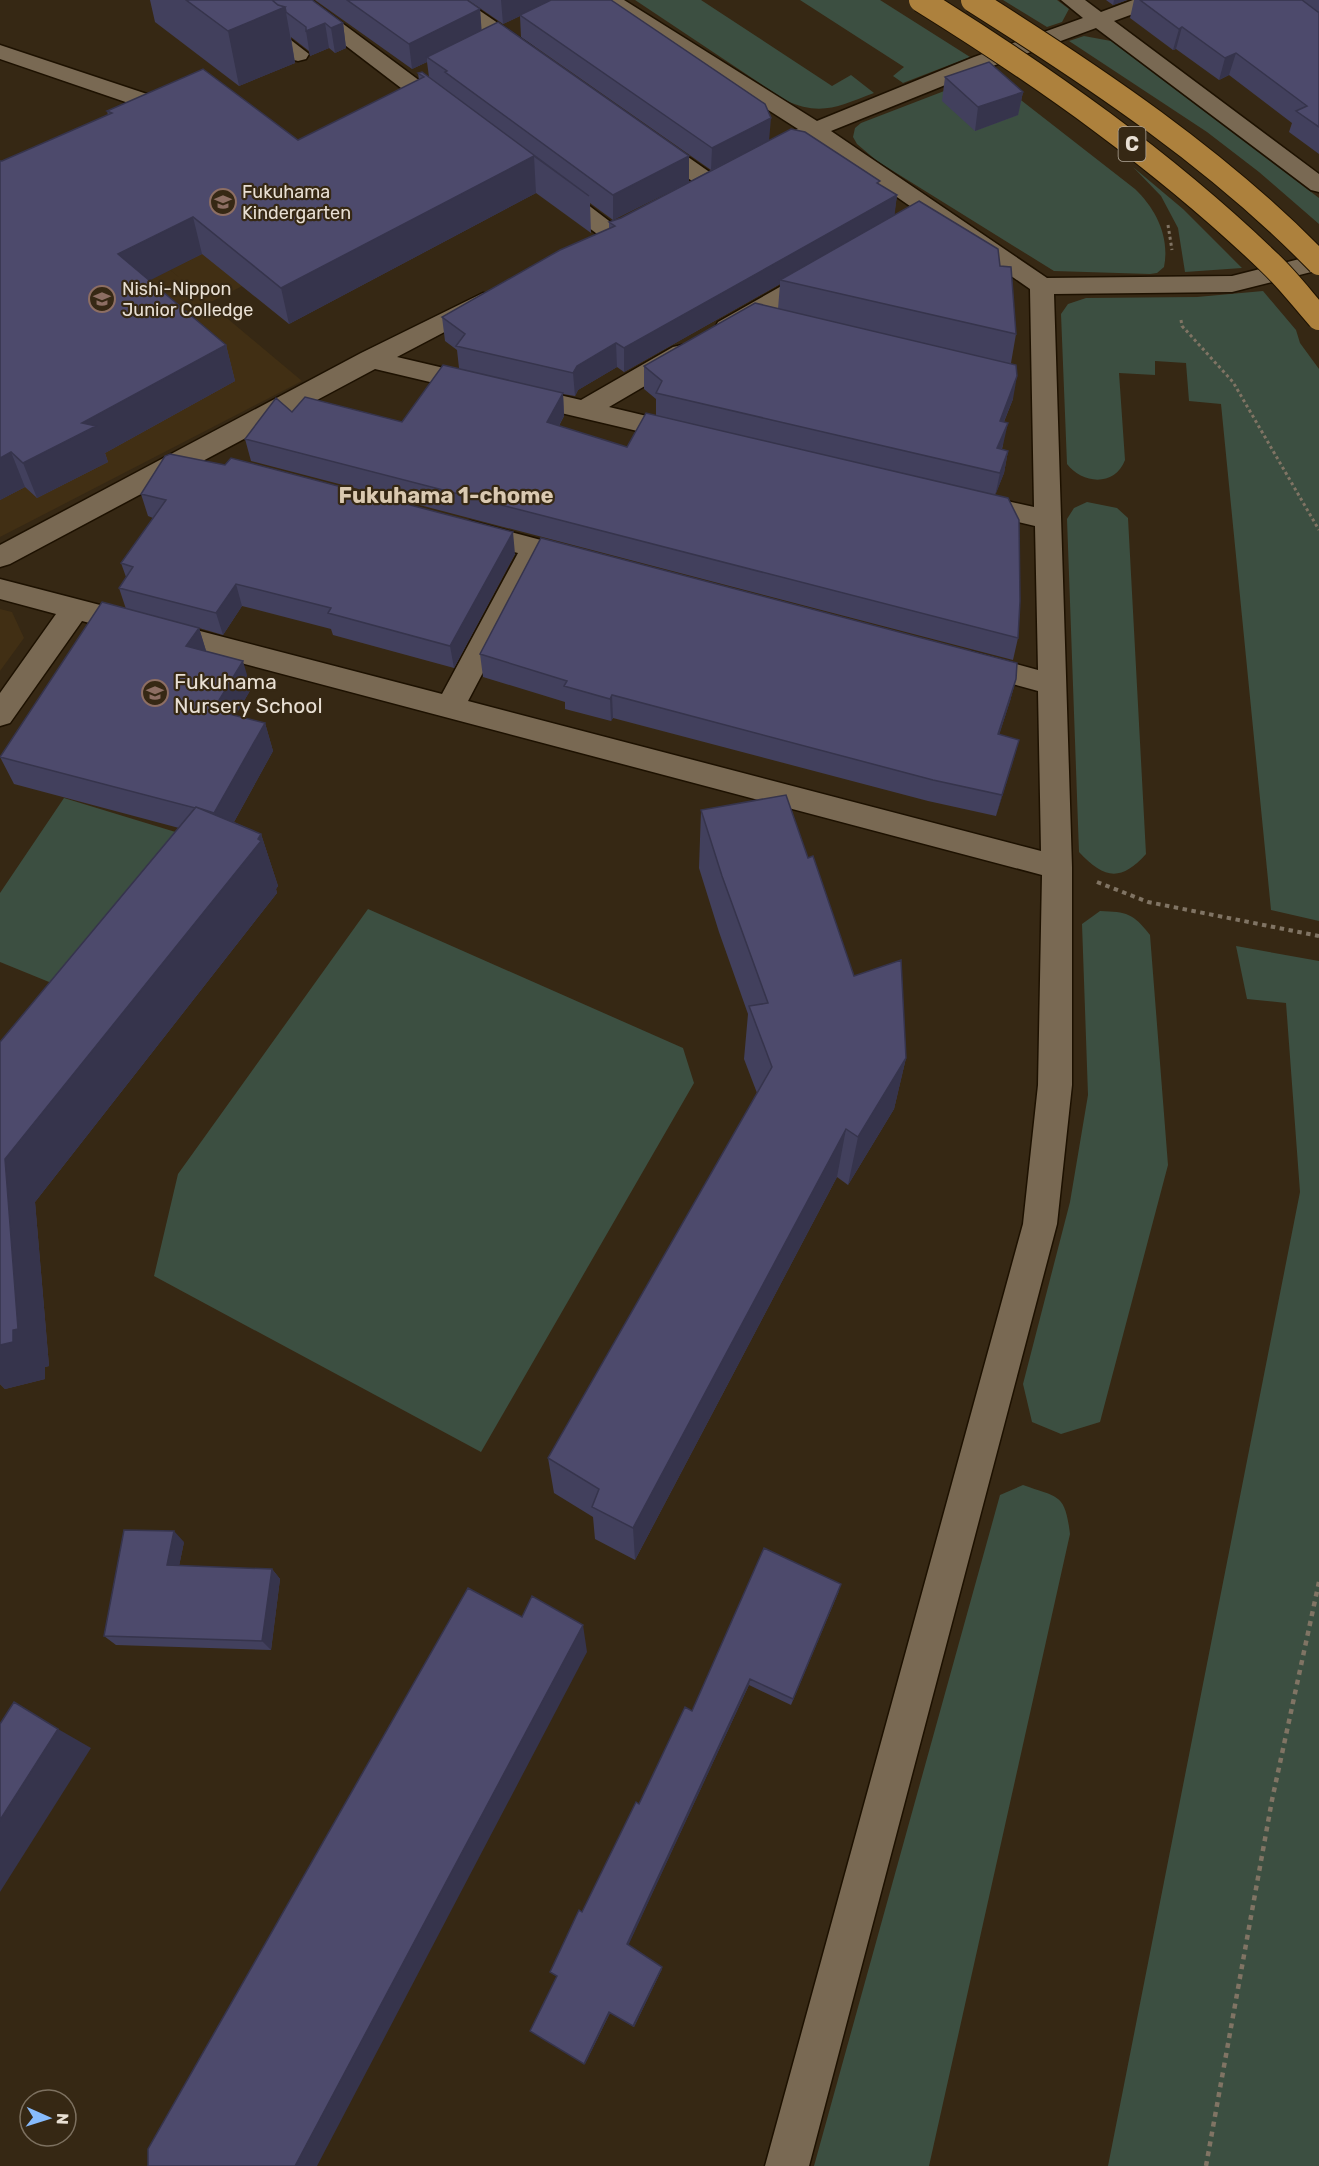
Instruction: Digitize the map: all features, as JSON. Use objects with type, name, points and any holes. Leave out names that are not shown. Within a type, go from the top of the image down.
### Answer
[{"type":"highway","name":"C","points":[[921,0],[997,47],[1142,151],[1198,197],[1272,265],[1319,318]]},
{"type":"highway","points":[[972,0],[1029,35],[1175,138],[1233,183],[1319,262]]},
{"type":"street","points":[[225,0],[298,54]]},
{"type":"street","points":[[297,0],[464,124]]},
{"type":"street","points":[[450,0],[541,63]]},
{"type":"street","points":[[609,0],[813,129],[921,217],[1042,286],[1232,284],[1319,262]]},
{"type":"street","points":[[1072,0],[1319,185]]},
{"type":"street","points":[[782,146],[813,129],[982,62],[1153,0]]},
{"type":"street","points":[[482,46],[524,26]]},
{"type":"street","points":[[0,52],[154,104]]},
{"type":"street","points":[[407,82],[429,72]]},
{"type":"street","points":[[635,130],[710,183]]},
{"type":"street","points":[[538,179],[612,235]]},
{"type":"street","points":[[585,409],[840,263]]},
{"type":"street","points":[[787,2166],[1040,1224],[1055,1085],[1057,867],[1048,520],[1032,381],[1042,286]]},
{"type":"street","points":[[0,557],[370,359],[507,289]]},
{"type":"street","points":[[749,315],[783,323]]},
{"type":"street","points":[[370,359],[712,440]]},
{"type":"street","points":[[188,456],[222,466]]},
{"type":"street","points":[[944,495],[1048,520]]},
{"type":"street","points":[[441,523],[603,566]]},
{"type":"street","points":[[450,707],[534,548]]},
{"type":"street","points":[[0,589],[1057,867]]},
{"type":"street","points":[[0,715],[75,609]]},
{"type":"street","points":[[948,657],[1052,684]]},
{"type":"path","points":[[1174,285],[1182,326],[1233,382],[1319,530]]},
{"type":"path","points":[[1057,867],[1148,902],[1319,936]]},
{"type":"path","points":[[1206,2166],[1250,1910],[1300,1661],[1319,1582]]},
{"type":"shaded area","name":"Nishi-Nippon Junior Colledge","points":[[69,184],[181,279],[74,186],[374,219],[209,303],[302,381],[0,537],[0,217]]},
{"type":"shaded area","points":[[0,609],[12,612],[24,638],[0,671]]},
{"type":"green space","points":[[635,0],[701,0],[832,86],[851,75],[874,93],[830,108],[820,109],[785,100]]},
{"type":"green space","points":[[800,0],[880,0],[970,57],[903,83],[893,76],[904,67]]},
{"type":"green space","points":[[1003,0],[1057,0],[1069,9],[1062,22],[1047,27]]},
{"type":"green space","points":[[1084,36],[1111,41],[1319,198],[1319,224],[1259,172],[1207,132],[1069,41]]},
{"type":"green space","points":[[978,78],[995,80],[1143,197],[1160,224],[1163,234],[1164,267],[1157,273],[1150,274],[1054,271],[877,161],[857,144],[853,137],[855,128],[861,123]]},
{"type":"green space","points":[[1133,167],[1183,209],[1242,268],[1185,272],[1178,228],[1161,196]]},
{"type":"green space","points":[[1263,291],[1296,330],[1300,343],[1319,369],[1319,921],[1271,910],[1221,404],[1189,401],[1186,363],[1155,361],[1155,375],[1119,373],[1125,460],[1120,469],[1114,475],[1098,480],[1081,476],[1067,464],[1061,314],[1068,304],[1086,298],[1197,297]]},
{"type":"green space","points":[[1087,502],[1117,508],[1128,518],[1146,854],[1128,869],[1112,874],[1096,868],[1079,852],[1067,519],[1074,508]]},
{"type":"green space","points":[[64,798],[205,841],[81,995],[0,962],[0,893]]},
{"type":"green space","points":[[368,909],[683,1048],[694,1083],[481,1452],[154,1276],[178,1174]]},
{"type":"green space","points":[[1100,911],[1129,915],[1139,922],[1150,935],[1168,1165],[1100,1422],[1061,1434],[1032,1422],[1023,1384],[1070,1202],[1088,1095],[1082,924]]},
{"type":"green space","points":[[1236,946],[1319,961],[1319,2166],[1108,2166],[1300,1192],[1286,1003],[1247,999]]},
{"type":"green space","points":[[1023,1485],[1058,1499],[1066,1511],[1070,1534],[929,2166],[814,2166],[1000,1495]]},
{"type":"building","points":[[186,0],[272,0],[285,7],[228,31]]},
{"type":"building","points":[[272,0],[312,0],[343,23],[331,28],[325,23],[306,31],[306,27],[286,12],[285,7]]},
{"type":"building","points":[[347,0],[467,0],[480,9],[409,44]]},
{"type":"building","points":[[551,0],[611,0],[765,104],[771,118],[712,148],[520,15]]},
{"type":"building","points":[[1140,0],[1302,0],[1319,12],[1319,127],[1296,111],[1307,106],[1236,53],[1225,58],[1182,27],[1179,29]]},
{"type":"building","points":[[498,22],[689,156],[613,195],[427,57]]},
{"type":"building","points":[[989,62],[1023,92],[978,107],[945,77]]},
{"type":"building","points":[[203,69],[298,140],[424,77],[418,73],[422,72],[589,196],[534,156],[281,288],[193,217],[118,254],[226,345],[82,423],[96,426],[23,463],[11,452],[0,458],[0,161],[112,113],[107,111]]},
{"type":"building","points":[[791,129],[805,132],[880,181],[877,183],[897,195],[624,348],[616,343],[577,366],[573,373],[456,346],[465,334],[442,317],[560,250],[615,226],[609,222],[621,218]]},
{"type":"building","points":[[919,201],[998,249],[1000,266],[1011,267],[1016,334],[780,280]]},
{"type":"building","points":[[755,303],[1016,365],[1017,376],[1000,421],[1008,423],[997,448],[1008,451],[1000,473],[656,393],[662,381],[644,366]]},
{"type":"building","points":[[443,365],[563,393],[547,422],[627,447],[646,413],[1008,498],[1019,520],[1018,638],[245,439],[276,398],[292,412],[305,397],[402,422]]},
{"type":"building","points":[[170,454],[225,465],[231,458],[513,532],[450,646],[328,613],[331,608],[236,584],[216,613],[119,588],[133,567],[121,563],[166,500],[141,494],[165,456]]},
{"type":"building","points":[[541,538],[1017,663],[1016,679],[998,734],[1019,740],[1002,795],[933,780],[612,695],[610,699],[564,686],[567,681],[480,654]]},
{"type":"building","points":[[102,602],[199,628],[186,646],[243,661],[213,710],[265,723],[214,813],[0,757]]},
{"type":"building","points":[[786,795],[808,858],[813,856],[854,976],[901,960],[906,1058],[858,1137],[846,1129],[633,1528],[592,1507],[599,1489],[548,1458],[772,1067],[749,1006],[768,1003],[722,876],[701,810]]},
{"type":"building","points":[[196,807],[261,834],[258,839],[261,841],[5,1159],[18,1329],[13,1330],[13,1342],[0,1345],[0,1042]]},
{"type":"building","points":[[124,1530],[174,1531],[167,1565],[272,1569],[262,1641],[104,1636]]},
{"type":"building","points":[[764,1548],[841,1584],[793,1699],[750,1679],[627,1944],[662,1967],[633,2026],[609,2012],[584,2064],[530,2031],[557,1976],[550,1972],[579,1910],[582,1912],[636,1802],[639,1804],[685,1707],[692,1711]]},
{"type":"building","points":[[468,1588],[522,1617],[532,1596],[583,1625],[295,2166],[148,2166],[148,2149]]},
{"type":"building","points":[[14,1702],[58,1729],[0,1820],[0,1724]]},
{"type":"place","name":"Fukuhama Kindergarten","points":[[223,202]]},
{"type":"place","name":"Nishi-Nippon Junior Colledge","points":[[102,299]]},
{"type":"place","name":"Fukuhama Nursery School","points":[[155,693]]},
{"type":"district","name":"Fukuhama 1-chome","points":[[446,495]]}]
